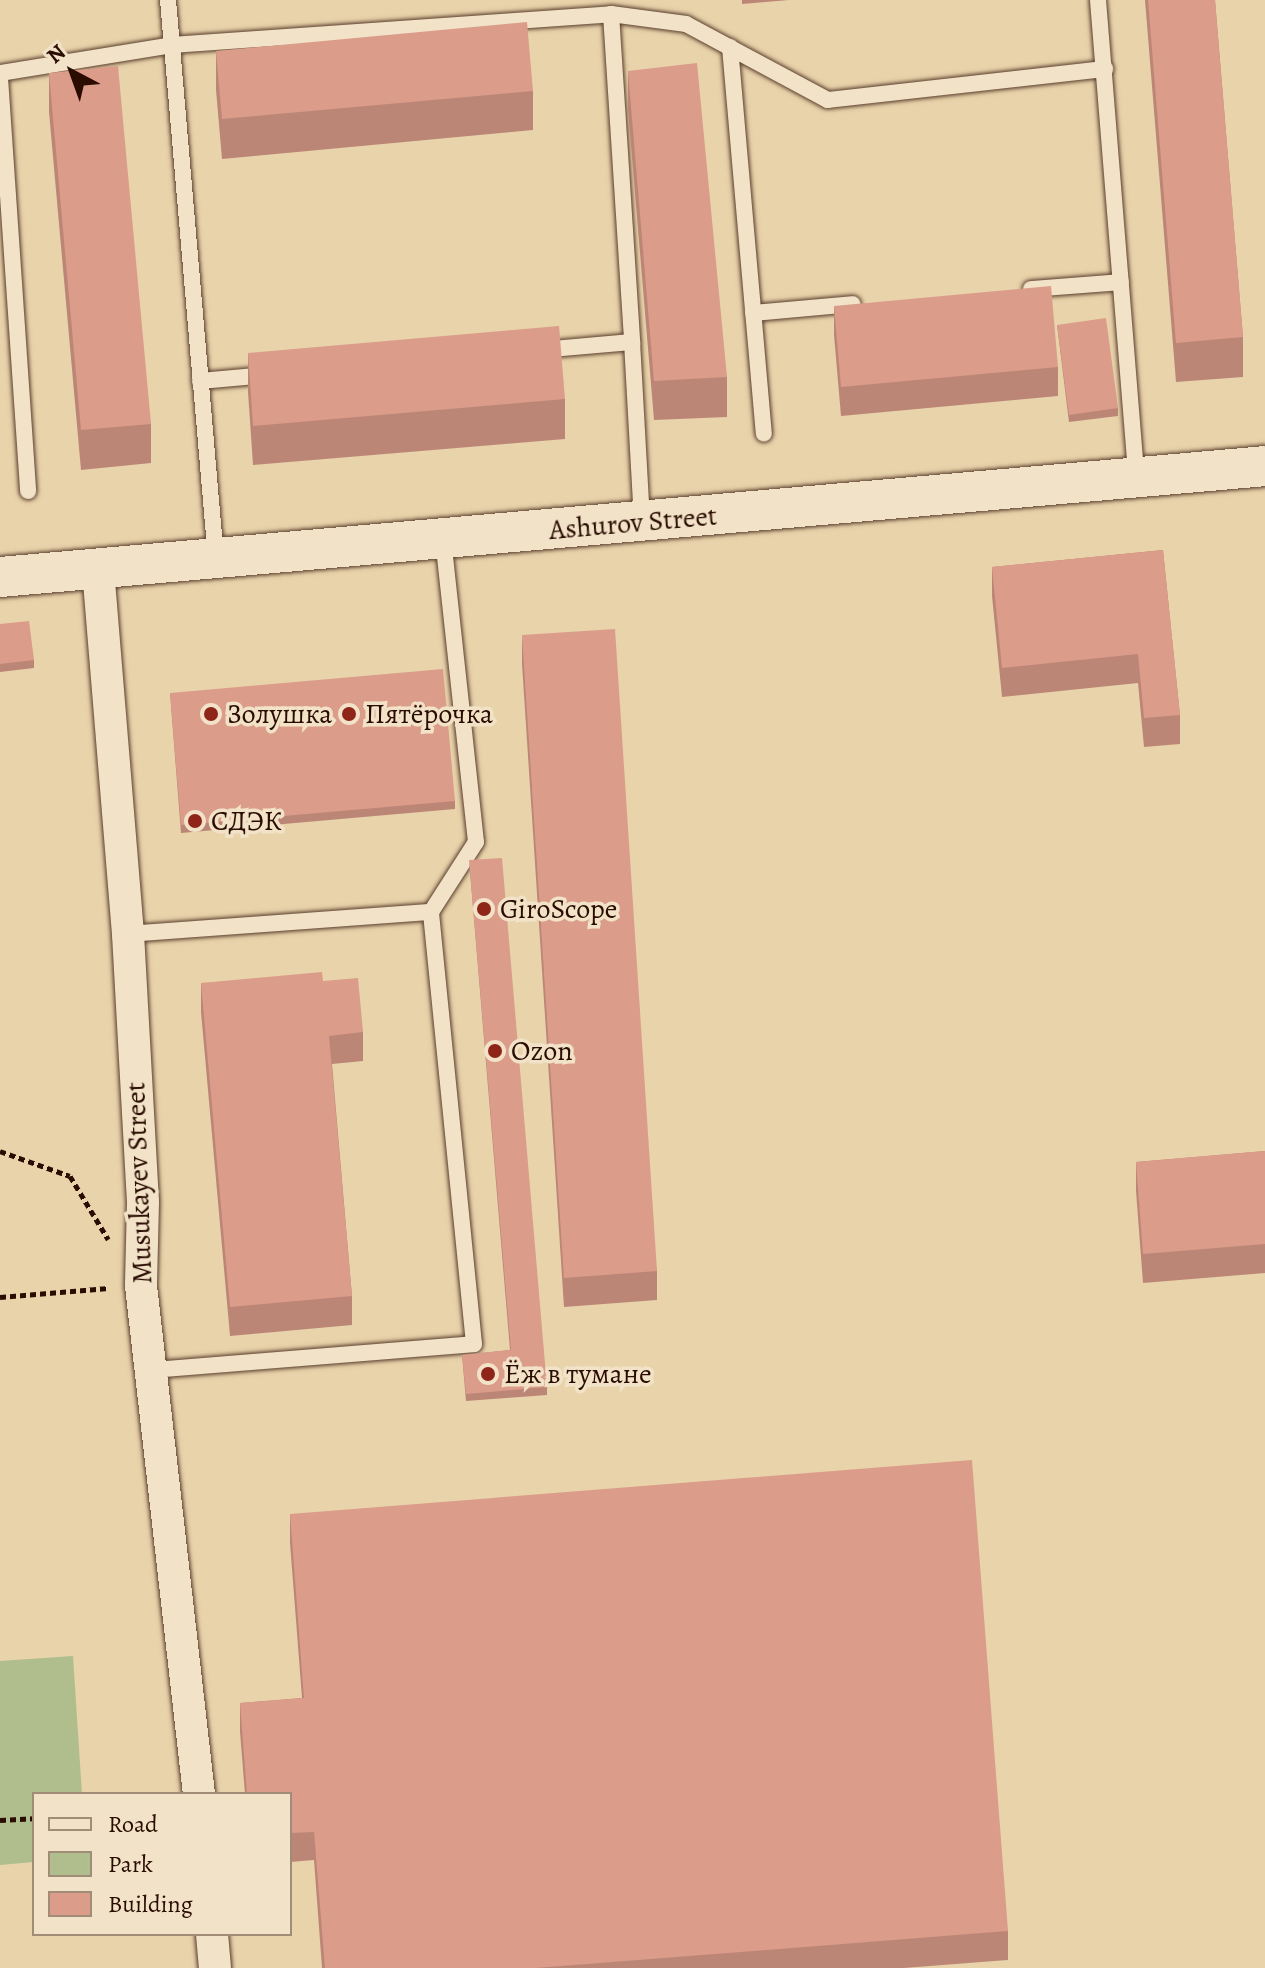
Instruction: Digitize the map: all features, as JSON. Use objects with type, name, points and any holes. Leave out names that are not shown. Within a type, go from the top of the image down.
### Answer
[{"type":"street","name":"Ashurov Street","points":[[0,577],[1265,466]]},
{"type":"street","name":"Musukayev Street","points":[[98,569],[128,934],[143,1202],[141,1286],[199,1792]]},
{"type":"street","points":[[212,1936],[215,1968]]},
{"type":"lane","points":[[168,0],[216,559]]},
{"type":"lane","points":[[1098,0],[1136,478]]},
{"type":"lane","points":[[611,14],[642,523]]},
{"type":"lane","points":[[28,491],[0,75],[172,45],[611,14],[686,24],[828,100],[1105,69]]},
{"type":"lane","points":[[730,47],[764,434]]},
{"type":"lane","points":[[1014,291],[1121,282]]},
{"type":"lane","points":[[753,313],[876,302]]},
{"type":"lane","points":[[524,352],[632,342]]},
{"type":"lane","points":[[200,381],[293,373]]},
{"type":"lane","points":[[153,1370],[474,1344],[431,912],[476,842],[443,540]]},
{"type":"lane","points":[[128,934],[431,912]]},
{"type":"path","points":[[0,1151],[70,1176],[110,1243]]},
{"type":"path","points":[[0,1297],[141,1286]]},
{"type":"path","points":[[0,1820],[32,1818]]},
{"type":"green space","points":[[73,1656],[82,1792],[32,1792],[32,1862],[0,1865],[0,1661]]},
{"type":"building","points":[[1148,0],[1215,0],[1243,337],[1176,343]]},
{"type":"building","points":[[527,22],[533,91],[222,119],[216,51]]},
{"type":"building","points":[[697,63],[727,377],[654,381],[628,71]]},
{"type":"building","points":[[118,66],[151,424],[81,430],[49,73]]},
{"type":"building","points":[[1051,286],[1058,367],[841,387],[834,306]]},
{"type":"building","points":[[1106,318],[1118,408],[1069,415],[1057,325]]},
{"type":"building","points":[[559,326],[565,399],[253,426],[248,353]]},
{"type":"building","points":[[1163,550],[1180,715],[1144,718],[1138,654],[1002,668],[992,567]]},
{"type":"building","points":[[29,621],[34,660],[0,664],[0,624]]},
{"type":"building","points":[[615,629],[657,1271],[564,1278],[522,635]]},
{"type":"building","points":[[443,669],[455,801],[181,825],[170,693]]},
{"type":"building","points":[[502,858],[547,1387],[466,1394],[462,1355],[511,1350],[469,860]]},
{"type":"building","points":[[322,972],[323,981],[358,978],[363,1032],[329,1036],[352,1296],[230,1307],[201,983]]},
{"type":"building","points":[[1265,1151],[1265,1244],[1143,1254],[1136,1162]]},
{"type":"building","points":[[972,1460],[1008,1931],[536,1968],[325,1968],[314,1832],[292,1833],[292,1792],[247,1792],[240,1703],[304,1698],[290,1514]]},
{"type":"place","name":"Золушка","points":[[211,714]]},
{"type":"place","name":"Пятёрочка","points":[[349,714]]},
{"type":"place","name":"СДЭК","points":[[195,821]]},
{"type":"place","name":"GiroScope","points":[[484,909]]},
{"type":"place","name":"Ozon","points":[[495,1051]]},
{"type":"place","name":"Ёж в тумане","points":[[488,1374]]}]
